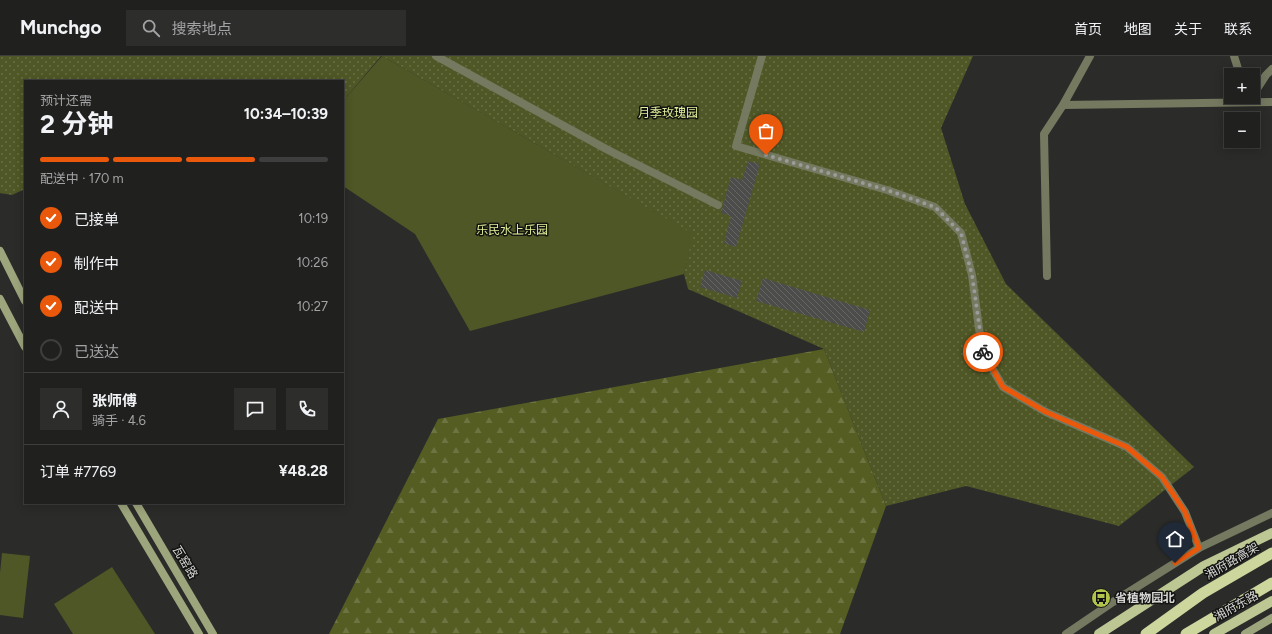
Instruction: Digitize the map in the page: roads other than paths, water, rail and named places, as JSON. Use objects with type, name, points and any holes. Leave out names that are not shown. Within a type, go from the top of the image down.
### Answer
[{"type":"highway","name":"湘府路高架","points":[[1146,634],[1203,593],[1272,552]]},
{"type":"highway","points":[[1186,634],[1272,583]]},
{"type":"main road","points":[[0,251],[24,300]]},
{"type":"main road","points":[[0,299],[24,345]]},
{"type":"main road","name":"瓦窑路","points":[[122,504],[199,634]]},
{"type":"main road","name":"瓦窑路","points":[[137,504],[214,634]]},
{"type":"main road","points":[[1099,634],[1204,566],[1272,533]]},
{"type":"main road","name":"湘府东路","points":[[1214,634],[1272,601]]},
{"type":"main road","points":[[1246,634],[1272,618]]},
{"type":"street","points":[[436,56],[608,150],[718,205]]},
{"type":"street","points":[[762,56],[736,146],[887,190],[935,207],[961,233],[972,275],[982,351],[1003,387],[1046,412],[1127,447],[1162,477],[1185,512],[1199,548]]},
{"type":"street","points":[[1047,276],[1044,134],[1063,105],[1090,56]]},
{"type":"street","points":[[1234,56],[1238,68]]},
{"type":"street","points":[[1260,84],[1272,70]]},
{"type":"street","points":[[1063,105],[1224,99]]},
{"type":"street","points":[[1260,100],[1272,102]]},
{"type":"street","points":[[1066,634],[1113,602],[1199,548],[1272,513]]},
{"type":"place","name":"省植物园北","points":[[1101,598]]},
{"type":"park label","name":"月季玫瑰园","points":[[668,113]]},
{"type":"park label","name":"乐民水上乐园","points":[[512,230]]}]
